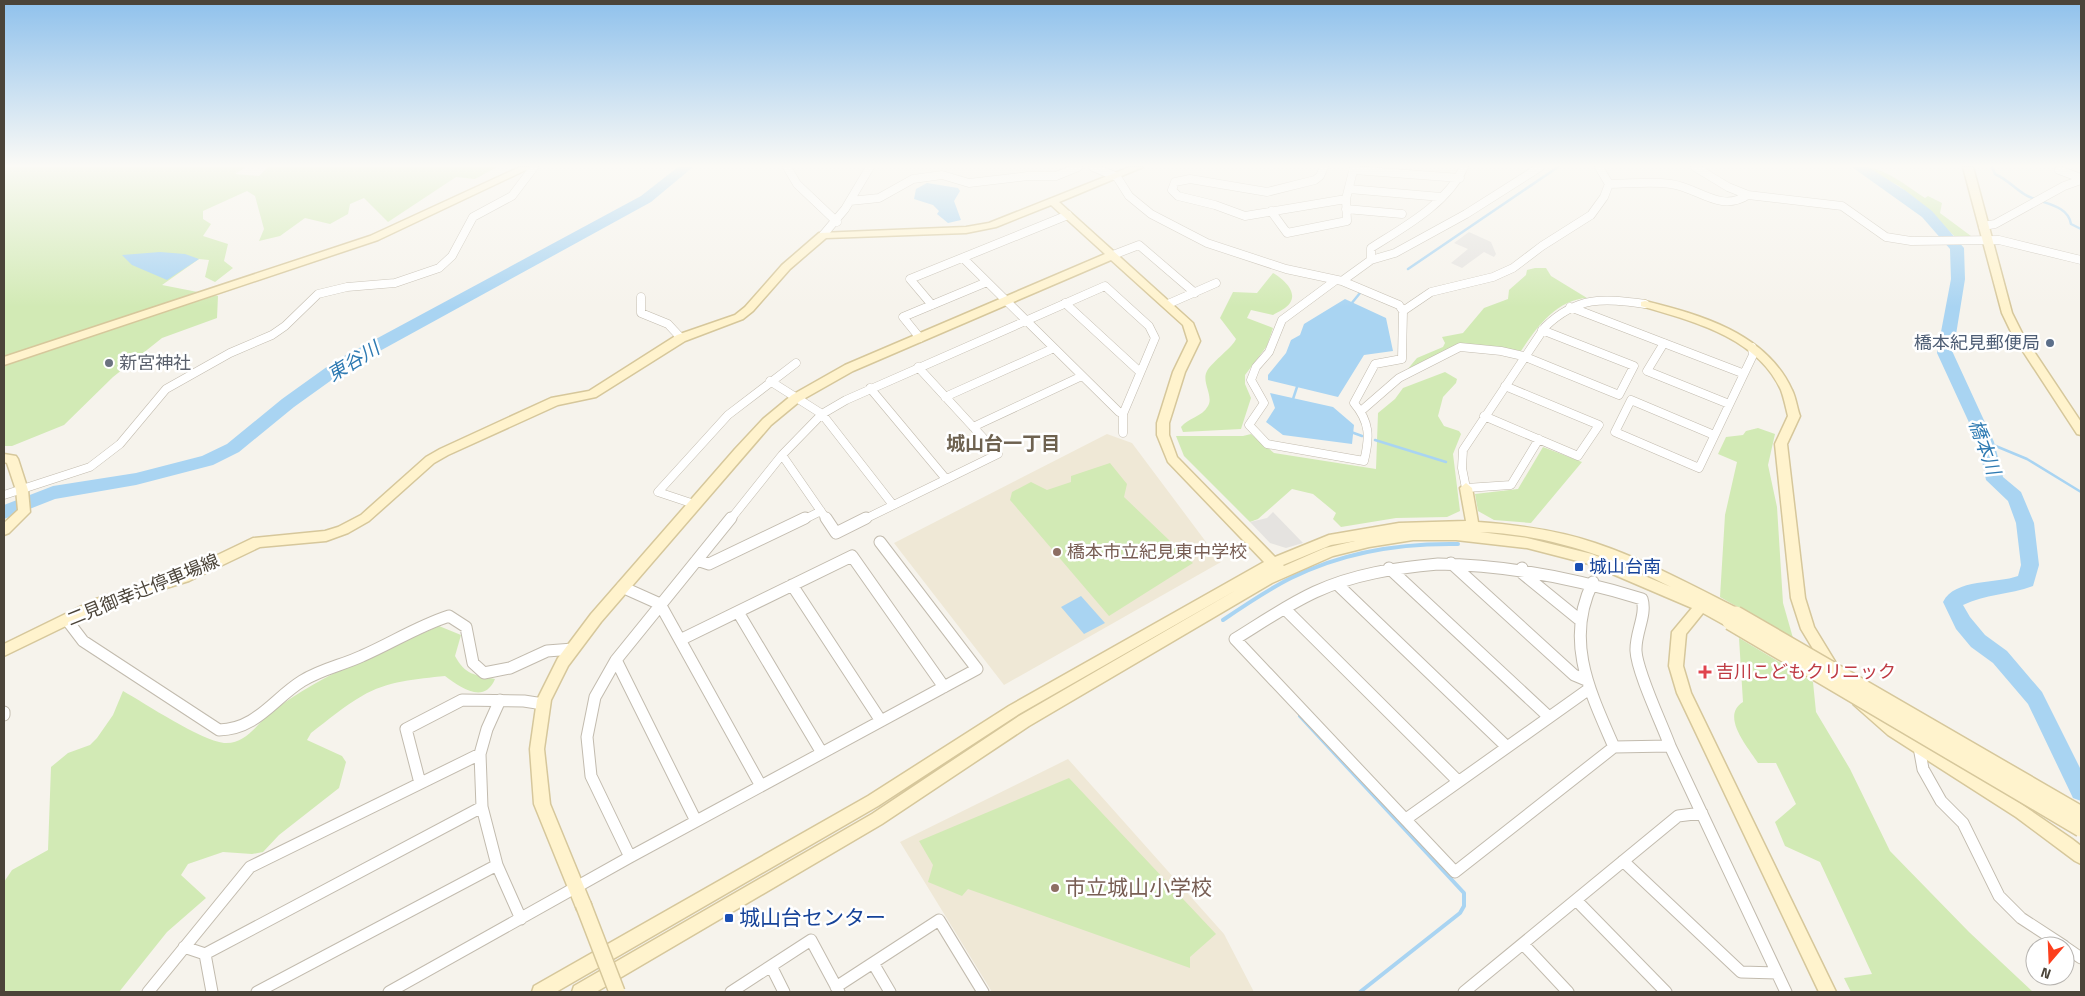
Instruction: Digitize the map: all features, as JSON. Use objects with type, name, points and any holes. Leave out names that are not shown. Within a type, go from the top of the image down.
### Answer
[{"type":"street","points":[[4,361],[374,238],[427,213]]},
{"type":"street","points":[[4,495],[90,467],[102,460],[120,444],[166,389],[230,353],[272,335],[285,326],[305,304],[318,294],[347,286],[395,283],[439,268],[452,256],[466,226],[473,218],[481,213]]},
{"type":"street","points":[[827,213],[836,222]]},
{"type":"street","points":[[842,213],[836,222],[825,230],[823,235],[966,230],[992,225],[1023,213]]},
{"type":"street","points":[[1149,213],[1194,237],[1258,261],[1339,280],[1399,305],[1403,311],[1402,359],[1375,364],[1354,403],[1371,429],[1364,461],[1267,444],[1249,425],[1264,404],[1251,380],[1256,367],[1270,352],[1282,320],[1339,280],[1371,260],[1403,249],[1467,213]]},
{"type":"street","points":[[1238,213],[1245,216],[1258,213]]},
{"type":"street","points":[[1272,213],[1287,233],[1347,221],[1346,213]]},
{"type":"street","points":[[1397,213],[1402,214]]},
{"type":"street","points":[[1371,260],[1371,248],[1421,213]]},
{"type":"street","points":[[1403,311],[1429,292],[1474,280],[1488,279],[1517,267],[1541,246],[1571,231],[1592,213]]},
{"type":"street","points":[[1855,213],[1886,237],[1911,241],[1981,239],[2014,243],[2081,260]]},
{"type":"street","points":[[1980,213],[1983,226],[1981,239],[2007,313],[2018,336],[2081,432]]},
{"type":"street","points":[[1983,226],[1995,224],[2016,213]]},
{"type":"street","points":[[932,305],[910,279],[1068,215],[1188,323],[1194,341],[1180,372],[1163,423],[1163,435],[1172,459],[1277,568]]},
{"type":"street","name":"二見御幸辻停車場線","points":[[4,650],[122,595],[184,577],[258,542],[326,536],[343,530],[365,518],[430,460],[444,452],[556,401],[592,394],[682,338],[739,317],[749,310],[786,267],[823,235]]},
{"type":"street","points":[[617,992],[542,804],[537,749],[543,704],[563,662],[622,587],[767,422],[796,398],[848,368],[1140,245],[1195,293]]},
{"type":"street","points":[[962,258],[1118,412]]},
{"type":"street","points":[[920,338],[903,317],[987,282]]},
{"type":"street","points":[[1168,304],[1216,284]]},
{"type":"street","points":[[630,857],[591,776],[587,737],[595,697],[616,660],[660,604],[782,455],[822,414],[870,388],[1105,286],[1149,326],[1155,338],[1123,414],[1122,433]]},
{"type":"street","points":[[641,297],[641,313],[668,324],[682,338]]},
{"type":"street","points":[[1474,532],[1462,468],[1463,450],[1523,356],[1556,314],[1570,307],[1602,299],[1645,304],[1725,331],[1752,347],[1770,362],[1786,384],[1792,399],[1794,416],[1781,444],[1798,598],[1808,629],[1840,680],[1872,715],[2014,806],[2081,856]]},
{"type":"street","points":[[1065,303],[1140,372]]},
{"type":"street","points":[[1570,307],[1742,373]]},
{"type":"street","points":[[1361,411],[1399,378],[1460,348],[1501,351],[1523,356],[1619,395],[1634,366],[1542,330]]},
{"type":"street","points":[[1664,344],[1647,371],[1729,404]]},
{"type":"street","points":[[1714,435],[1631,400],[1615,432],[1699,468],[1729,404],[1742,373],[1753,356],[1752,347]]},
{"type":"street","points":[[945,397],[1054,348]]},
{"type":"street","points":[[694,504],[658,492],[728,415],[796,363]]},
{"type":"street","points":[[782,455],[836,533],[998,454],[918,367]]},
{"type":"street","points":[[974,427],[1082,376]]},
{"type":"street","points":[[770,381],[822,414],[893,505]]},
{"type":"street","points":[[1484,416],[1578,456],[1598,425],[1505,386]]},
{"type":"street","points":[[870,388],[946,479]]},
{"type":"street","points":[[1466,488],[1511,484],[1539,439]]},
{"type":"street","points":[[4,458],[12,459],[22,490],[24,512],[4,530]]},
{"type":"street","points":[[697,560],[709,564],[820,511]]},
{"type":"street","points":[[540,992],[873,801],[1014,710],[1277,568],[1369,542],[1414,536],[1474,532],[1527,543],[1592,559],[1705,602],[2081,814]]},
{"type":"street","points":[[388,992],[630,857],[976,669],[880,542]]},
{"type":"street","points":[[680,640],[852,556],[944,687]]},
{"type":"street","points":[[1451,563],[1574,675],[1587,684]]},
{"type":"street","points":[[1670,746],[1614,747],[1455,872],[1235,639],[1317,591],[1388,568],[1451,563],[1522,568],[1593,582],[1642,599],[1645,609],[1638,628],[1636,653],[1670,746],[1786,992]]},
{"type":"street","points":[[580,992],[877,819],[1024,722],[1277,568]]},
{"type":"street","points":[[1388,568],[1549,717]]},
{"type":"street","points":[[1522,568],[1522,573],[1580,621]]},
{"type":"street","points":[[1593,582],[1582,607],[1579,633],[1587,684],[1614,747]]},
{"type":"street","points":[[1337,584],[1507,747]]},
{"type":"street","points":[[792,585],[881,721]]},
{"type":"street","points":[[622,587],[660,604],[760,786]]},
{"type":"street","points":[[1705,602],[1679,632],[1676,666],[1684,693],[1828,992]]},
{"type":"street","points":[[1284,609],[1458,782]]},
{"type":"street","points":[[738,612],[822,753]]},
{"type":"street","points":[[67,620],[83,641],[219,730],[232,731],[249,725],[303,681],[391,643],[428,623],[449,616],[466,628],[474,663],[484,673],[498,673],[515,668],[545,652],[573,649]]},
{"type":"street","points":[[1733,618],[2081,828]]},
{"type":"street","points":[[616,660],[696,821]]},
{"type":"street","points":[[1406,819],[1549,717],[1587,684]]},
{"type":"street","points":[[420,784],[406,729],[462,700],[500,700],[543,704]]},
{"type":"street","points":[[500,700],[487,728],[480,754],[482,807],[497,866],[521,918]]},
{"type":"street","points":[[1918,746],[1923,769],[1930,782],[1941,801],[1963,823],[1999,896],[2021,918],[2049,936]]},
{"type":"street","points":[[148,992],[250,867],[480,754]]},
{"type":"street","points":[[184,947],[205,954],[482,807]]},
{"type":"street","points":[[1467,991],[1678,816],[1702,813]]},
{"type":"street","points":[[1623,861],[1740,972],[1777,973]]},
{"type":"street","points":[[257,992],[497,866]]},
{"type":"street","points":[[1576,900],[1666,992]]},
{"type":"street","points":[[730,992],[811,940],[837,989],[939,920],[983,992]]},
{"type":"street","points":[[1523,944],[1568,992]]},
{"type":"street","points":[[205,954],[212,992]]},
{"type":"street","points":[[874,963],[890,992]]},
{"type":"street","points":[[771,966],[784,992]]},
{"type":"shaded area","points":[[1469,232],[1491,242],[1496,254],[1494,257],[1484,252],[1462,268],[1451,263],[1468,249],[1454,243]]},
{"type":"shaded area","name":"橋本市立紀見東中学校","points":[[1107,434],[1132,443],[1221,562],[1004,685],[894,543]]},
{"type":"shaded area","points":[[1273,512],[1303,543],[1286,548],[1270,543],[1250,522],[1267,518]]},
{"type":"shaded area","name":"市立城山小学校","points":[[1068,759],[1224,934],[1254,992],[992,992],[900,842]]},
{"type":"green space","points":[[4,213],[203,213],[203,219],[211,224],[203,236],[228,244],[224,261],[233,268],[215,282],[205,277],[209,260],[199,259],[162,285],[218,296],[217,318],[162,338],[113,377],[64,425],[12,446],[4,446]]},
{"type":"green space","points":[[260,213],[348,213],[330,224],[305,218],[280,236],[259,241],[264,229]]},
{"type":"green space","points":[[379,213],[401,213],[388,222]]},
{"type":"green space","points":[[1932,213],[1941,213],[1971,236],[1955,237]]},
{"type":"green space","points":[[1546,268],[1551,276],[1587,298],[1566,304],[1548,316],[1521,351],[1459,345],[1406,371],[1417,358],[1443,347],[1445,343],[1442,337],[1463,333],[1484,308],[1508,299],[1509,290],[1526,275],[1527,270]]},
{"type":"green space","points":[[1273,273],[1288,285],[1292,298],[1287,307],[1273,315],[1251,310],[1247,318],[1273,328],[1267,346],[1245,375],[1245,384],[1251,398],[1241,429],[1183,432],[1181,427],[1187,421],[1202,413],[1208,406],[1210,398],[1205,380],[1207,371],[1236,339],[1220,318],[1233,292],[1257,293]]},
{"type":"green space","points":[[1445,372],[1457,379],[1456,383],[1443,397],[1438,416],[1444,426],[1459,431],[1461,434],[1453,454],[1460,511],[1447,517],[1396,518],[1341,527],[1333,519],[1336,513],[1313,494],[1292,489],[1258,519],[1250,522],[1184,456],[1176,436],[1243,436],[1251,434],[1274,453],[1376,469],[1378,413],[1395,399],[1403,388]]},
{"type":"green space","points":[[1758,428],[1775,434],[1768,465],[1777,507],[1783,603],[1793,638],[1720,597],[1725,515],[1737,462],[1718,454],[1726,437],[1743,435],[1746,431]]},
{"type":"green space","points":[[1543,447],[1582,462],[1531,523],[1494,520],[1478,511],[1475,494],[1518,489]]},
{"type":"green space","points":[[1110,463],[1127,484],[1124,497],[1193,563],[1109,616],[1010,500],[1012,492],[1031,482],[1047,490],[1071,482],[1071,476]]},
{"type":"green space","points":[[439,626],[461,635],[455,656],[467,671],[495,679],[490,687],[485,691],[472,691],[465,689],[445,676],[392,684],[372,691],[355,700],[311,733],[307,740],[342,756],[346,762],[339,788],[279,835],[263,852],[252,854],[223,852],[188,864],[181,875],[206,898],[167,932],[119,992],[4,992],[4,882],[12,870],[48,850],[51,767],[68,753],[90,745],[97,738],[113,715],[123,691],[173,721],[201,735],[224,743],[232,743],[245,737],[273,711],[312,685]]},
{"type":"green space","points":[[1739,638],[1813,682],[1816,712],[1850,769],[1890,851],[1969,932],[2033,992],[1851,992],[1844,978],[1872,974],[1820,862],[1785,846],[1775,822],[1796,804],[1776,763],[1758,763],[1738,732],[1734,715],[1737,708],[1743,702]]},
{"type":"green space","points":[[1069,778],[1216,934],[1190,957],[1190,968],[968,889],[962,896],[928,882],[933,865],[919,841]]},
{"type":"water","points":[[959,213],[961,220],[948,223],[937,214]]},
{"type":"water","points":[[160,252],[185,254],[199,259],[167,280],[132,265],[122,255]]},
{"type":"water","points":[[1345,299],[1386,318],[1393,351],[1364,355],[1338,397],[1268,380],[1268,375],[1286,353],[1291,340],[1300,335],[1304,324]]},
{"type":"water","points":[[1270,393],[1333,407],[1354,425],[1352,444],[1283,435],[1266,422],[1275,408]]},
{"type":"water","points":[[1081,596],[1105,623],[1084,634],[1061,607]]},
{"type":"waterway","name":"東谷川","points":[[4,512],[53,493],[136,479],[207,461],[233,448],[288,403],[341,365],[619,213]]},
{"type":"waterway","points":[[1408,269],[1490,213]]},
{"type":"waterway","name":"橋本川","points":[[1926,213],[1957,248],[1958,279],[1945,353],[1986,442],[1995,480],[2015,497],[2025,523],[2030,565],[2026,581],[2012,586],[1975,590],[1952,602],[1963,623],[1978,641],[2000,657],[2035,698],[2081,791]]},
{"type":"waterway","points":[[2065,213],[2071,224],[2081,229]]},
{"type":"waterway","points":[[1351,304],[1360,293]]},
{"type":"waterway","points":[[1292,402],[1298,384]]},
{"type":"waterway","points":[[1351,432],[1362,436]]},
{"type":"waterway","points":[[1375,440],[1446,462]]},
{"type":"waterway","points":[[1986,442],[2027,459],[2081,492]]},
{"type":"waterway","points":[[1223,620],[1282,583],[1331,562],[1394,547],[1458,544]]},
{"type":"waterway","points":[[1300,716],[1464,893],[1464,906],[1460,913],[1360,992]]},
{"type":"place","name":"橋本紀見郵便局","points":[[2050,343]]},
{"type":"place","name":"新宮神社","points":[[109,363]]},
{"type":"place","name":"橋本市立紀見東中学校","points":[[1057,552]]},
{"type":"place","name":"城山台南","points":[[1579,567]]},
{"type":"place","name":"吉川こどもクリニック","points":[[1705,672]]},
{"type":"place","name":"市立城山小学校","points":[[1055,888]]},
{"type":"place","name":"城山台センター","points":[[729,918]]},
{"type":"district","name":"城山台一丁目","points":[[1003,443]]}]
